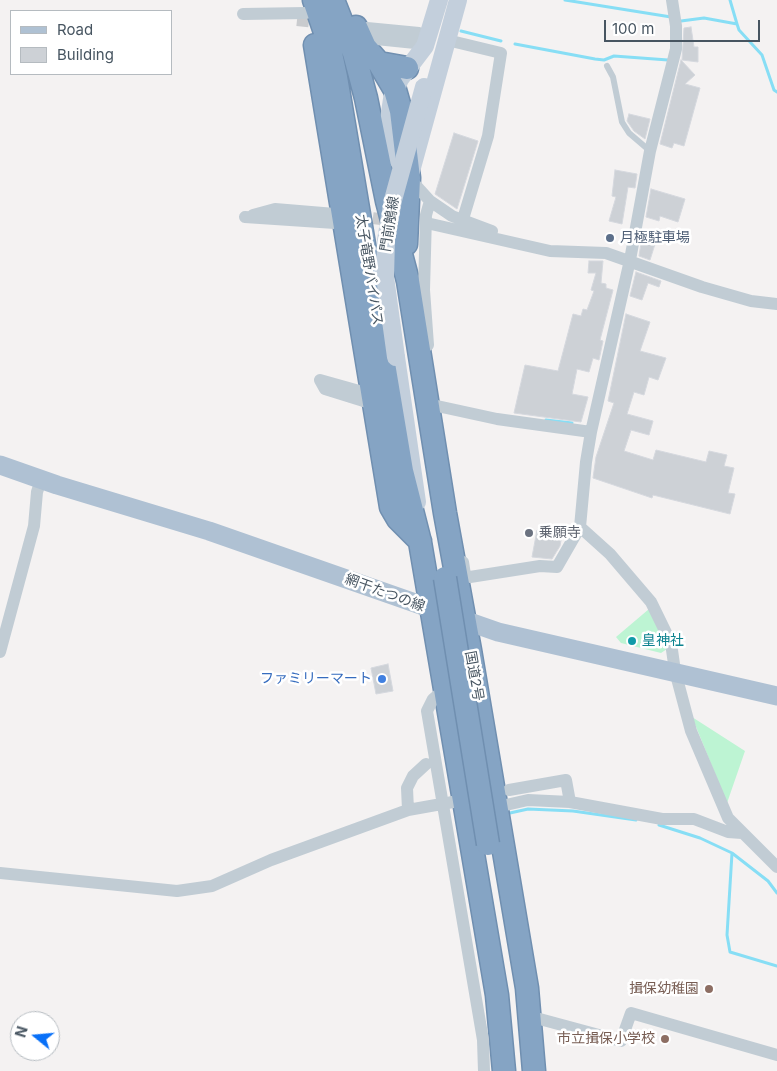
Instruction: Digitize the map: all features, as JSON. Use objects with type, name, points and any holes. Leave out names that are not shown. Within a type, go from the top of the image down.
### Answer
[{"type":"highway","points":[[333,0],[354,53],[408,281]]},
{"type":"highway","points":[[346,0],[360,38],[379,63],[395,90],[401,111],[409,178],[406,234],[408,281]]},
{"type":"highway","points":[[306,13],[344,118]]},
{"type":"highway","points":[[306,13],[347,221]]},
{"type":"highway","name":"太子竜野バイパス","points":[[306,13],[329,44],[344,118],[347,221],[377,398],[402,471],[420,542]]},
{"type":"highway","points":[[379,63],[407,68]]},
{"type":"highway","points":[[388,201],[401,303],[444,578],[513,990],[520,1071]]},
{"type":"highway","name":"国道2号","points":[[408,281],[436,408],[463,621],[503,801],[527,988],[534,1071]]},
{"type":"highway","points":[[420,542],[446,689],[453,802],[497,995],[504,1071]]},
{"type":"main road","points":[[395,90],[439,0]]},
{"type":"main road","name":"門前鵤線","points":[[420,542],[416,482],[385,277],[386,240],[393,200],[448,0]]},
{"type":"main road","points":[[409,178],[451,37],[458,0]]},
{"type":"main road","name":"網干たつの線","points":[[0,466],[209,531],[498,632],[675,671],[777,696]]},
{"type":"street","points":[[449,509],[465,575],[470,576],[540,566],[558,567],[580,527],[586,462],[591,432],[630,260],[650,151],[676,49],[676,26],[672,0]]},
{"type":"street","points":[[370,28],[376,39],[422,38]]},
{"type":"street","points":[[451,37],[501,53],[488,136],[463,219]]},
{"type":"street","points":[[409,178],[430,201],[452,216],[486,228],[505,240]]},
{"type":"street","points":[[407,212],[430,201]]},
{"type":"street","points":[[425,357],[426,215],[430,201]]},
{"type":"street","points":[[275,209],[347,221],[245,217],[275,209]]},
{"type":"street","points":[[431,224],[550,251],[606,253],[702,287],[752,301],[777,304]]},
{"type":"street","points":[[436,408],[591,432]]},
{"type":"street","points":[[0,652],[34,526],[37,492],[41,480]]},
{"type":"street","points":[[580,527],[610,554],[651,602],[671,643],[675,671],[691,731],[709,778],[728,818],[777,867]]},
{"type":"street","points":[[408,810],[407,788],[413,776],[426,764]]},
{"type":"street","points":[[503,801],[566,780],[570,802]]},
{"type":"street","points":[[503,801],[570,802],[607,807],[662,819],[694,819],[728,832],[742,833]]},
{"type":"street","points":[[503,801],[523,908],[536,1018],[538,1071]]},
{"type":"street","points":[[0,873],[177,890],[212,886],[271,860],[408,810],[453,802],[483,1040],[484,1071]]},
{"type":"street","points":[[536,1018],[621,1041],[631,1013],[777,1055]]},
{"type":"lane","points":[[607,66],[613,77],[622,122],[629,133],[650,151]]},
{"type":"green space","points":[[649,609],[667,649],[661,653],[621,643],[616,637]]},
{"type":"green space","points":[[692,717],[745,751],[727,803]]},
{"type":"building","points":[[691,27],[694,47],[698,47],[698,62],[682,60],[684,28]]},
{"type":"building","points":[[681,60],[695,75],[685,84],[700,88],[684,146],[674,143],[672,148],[660,144]]},
{"type":"building","points":[[629,114],[650,119],[645,139],[634,131],[627,121]]},
{"type":"building","points":[[454,133],[478,141],[457,209],[435,194]]},
{"type":"building","points":[[615,170],[637,174],[635,188],[628,187],[622,224],[609,221],[616,197],[612,196]]},
{"type":"building","points":[[651,189],[685,199],[678,222],[660,216],[659,221],[646,217]]},
{"type":"building","points":[[642,237],[656,241],[650,260],[639,256]]},
{"type":"building","points":[[589,261],[603,261],[601,283],[606,284],[606,288],[613,290],[600,340],[603,341],[599,360],[593,358],[589,372],[577,369],[572,394],[588,397],[581,422],[514,413],[525,365],[558,371],[573,314],[581,316],[583,309],[587,310],[594,291],[591,290],[596,273],[588,273]]},
{"type":"building","points":[[636,272],[661,281],[659,287],[648,283],[642,300],[630,296]]},
{"type":"building","points":[[626,314],[650,322],[640,351],[666,358],[658,380],[649,377],[644,395],[634,392],[627,414],[653,421],[649,435],[631,430],[624,451],[653,460],[656,450],[706,462],[709,451],[727,455],[724,466],[734,468],[728,493],[735,494],[730,514],[653,495],[652,498],[593,478],[596,457],[614,403],[608,401]]},
{"type":"building","points":[[544,528],[556,531],[556,533],[562,535],[560,546],[552,559],[532,557],[537,530],[543,531]]},
{"type":"building","name":"ファミリーマート","points":[[388,664],[393,691],[376,694],[371,668]]},
{"type":"waterway","points":[[565,0],[671,17]]},
{"type":"waterway","points":[[730,0],[737,24]]},
{"type":"waterway","points":[[681,21],[704,18],[737,24],[739,30],[762,55],[774,90],[777,92]]},
{"type":"waterway","points":[[461,31],[501,41]]},
{"type":"waterway","points":[[515,44],[604,60],[614,56],[668,60]]},
{"type":"waterway","points":[[546,420],[572,423]]},
{"type":"waterway","points":[[510,813],[528,809],[573,811],[636,820]]},
{"type":"waterway","points":[[659,825],[700,838],[732,853],[768,881],[777,893]]},
{"type":"waterway","points":[[732,853],[727,935],[730,952],[777,966]]},
{"type":"tunnel","points":[[297,20],[325,23]]},
{"type":"tunnel","points":[[355,216],[397,221]]},
{"type":"place","name":"月極駐車場","points":[[610,238]]},
{"type":"place","name":"乗願寺","points":[[529,533]]},
{"type":"place","name":"皇神社","points":[[632,641]]},
{"type":"place","name":"ファミリーマート","points":[[382,679]]},
{"type":"place","name":"揖保幼稚園","points":[[709,989]]},
{"type":"place","name":"市立揖保小学校","points":[[665,1039]]}]
